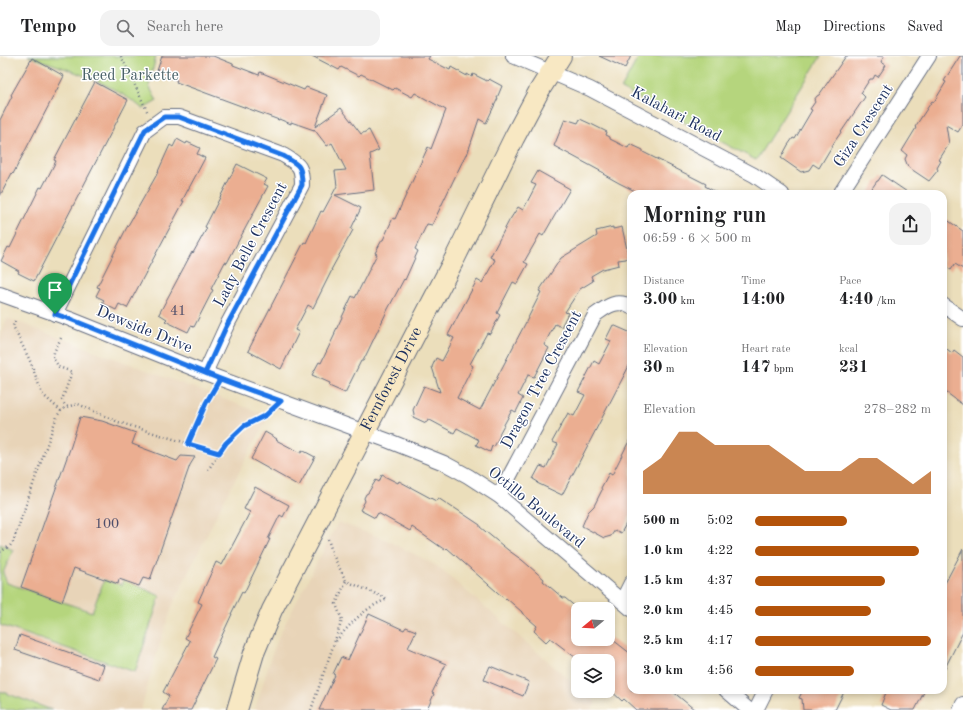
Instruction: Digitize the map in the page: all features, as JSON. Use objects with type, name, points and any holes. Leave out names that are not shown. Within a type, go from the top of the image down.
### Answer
[{"type":"street","name":"Kalahari Road","points":[[513,56],[556,64],[590,89],[754,175],[776,190]]},
{"type":"street","name":"Giza Crescent","points":[[843,190],[929,56]]},
{"type":"street","name":"Fernforest Drive","points":[[238,710],[254,653],[272,610],[455,258],[514,138],[539,91],[556,64]]},
{"type":"street","name":"Lady Belle Crescent","points":[[55,314],[145,130],[164,117],[179,117],[283,156],[295,162],[302,171],[302,185],[226,327],[205,373]]},
{"type":"street","name":"Dewside Drive","points":[[0,294],[365,433]]},
{"type":"street","name":"Dragon Tree Crescent","points":[[499,496],[595,315],[607,306],[618,303],[627,306]]},
{"type":"street","points":[[947,309],[962,318]]},
{"type":"street","name":"Octillo Boulevard","points":[[365,433],[444,463],[468,476],[499,496],[626,605]]},
{"type":"street","points":[[731,694],[750,710]]},
{"type":"street","points":[[756,710],[764,694]]},
{"type":"street","points":[[960,710],[963,704]]},
{"type":"path","points":[[121,56],[153,125]]},
{"type":"path","points":[[15,321],[13,326],[31,363],[42,394],[61,411]]},
{"type":"path","points":[[61,338],[54,352],[53,358],[59,367],[72,372],[62,400],[66,407]]},
{"type":"path","points":[[188,444],[206,403],[220,379]]},
{"type":"path","points":[[208,470],[226,443],[244,426],[266,415],[281,401]]},
{"type":"path","points":[[0,552],[10,546],[13,542],[57,416],[66,407],[78,404],[118,422],[219,453]]},
{"type":"path","points":[[328,536],[333,555],[346,581],[388,599],[376,603],[367,609],[350,625],[335,643]]},
{"type":"path","points":[[311,710],[342,620],[336,604],[346,581]]},
{"type":"shaded area","points":[[7,318],[269,416],[223,502],[173,604],[155,659],[141,710],[0,710],[0,338]]},
{"type":"shaded area","points":[[338,522],[387,540],[437,566],[571,681],[571,698],[591,698],[596,702],[592,710],[255,710],[271,657],[280,634]]},
{"type":"green space","name":"Reed Parkette","points":[[28,56],[156,56],[149,86],[157,101],[143,109],[117,91],[88,77]]},
{"type":"green space","points":[[639,56],[821,56],[756,160],[621,89]]},
{"type":"green space","points":[[0,544],[13,550],[3,573],[7,583],[92,612],[104,580],[122,585],[123,579],[160,596],[135,672],[0,625]]},
{"type":"green space","points":[[0,691],[52,710],[0,710]]},
{"type":"building","points":[[162,56],[213,56],[259,75],[260,72],[304,90],[306,87],[327,95],[315,127],[341,108],[361,134],[369,130],[379,150],[370,154],[374,190],[335,195],[361,208],[351,229],[353,230],[331,270],[313,308],[308,305],[295,330],[299,332],[281,369],[248,351],[304,242],[306,243],[321,211],[323,212],[337,186],[335,171],[346,170],[332,143],[327,146],[314,129],[279,120],[158,74],[159,72],[157,71]]},
{"type":"building","points":[[312,56],[430,56],[428,59],[450,70],[451,67],[467,76],[467,74],[472,77],[473,74],[487,81],[489,79],[502,86],[486,123],[479,119],[467,155],[466,154],[432,225],[427,224],[415,249],[418,251],[405,280],[404,279],[388,309],[363,361],[361,361],[345,393],[329,386],[330,383],[312,375],[319,362],[321,363],[352,296],[355,298],[377,254],[375,253],[393,218],[395,219],[428,147],[431,149],[446,110],[415,93],[412,97],[395,88],[393,90],[361,74],[359,76],[341,67],[339,70]]},
{"type":"building","points":[[599,56],[631,56],[625,68]]},
{"type":"building","points":[[846,56],[884,56],[881,62],[886,65],[878,77],[875,75],[866,85],[861,93],[865,97],[835,141],[819,168],[813,164],[809,170],[801,172],[781,158],[793,138],[795,139],[812,110],[810,109],[815,102],[814,100]]},
{"type":"building","points":[[960,56],[963,56],[963,124],[958,132],[946,125],[949,144],[939,160],[941,161],[937,168],[938,170],[929,181],[908,167],[905,159],[907,155],[902,151],[916,128],[915,127],[932,101],[934,102],[946,82],[944,81]]},
{"type":"building","points":[[32,58],[64,76],[0,196],[0,120],[12,96],[11,95]]},
{"type":"building","points":[[95,82],[128,100],[34,281],[18,273],[19,271],[1,261],[8,247],[10,248],[40,187],[42,188],[56,161],[54,160]]},
{"type":"building","points":[[565,119],[578,123],[580,119],[607,132],[606,135],[610,137],[610,139],[628,148],[630,144],[643,150],[643,152],[706,184],[705,186],[712,190],[633,190],[554,146]]},
{"type":"building","points":[[177,139],[186,144],[187,142],[200,148],[197,154],[205,158],[182,201],[184,201],[127,308],[119,304],[116,310],[102,303],[104,300],[96,296],[100,288],[97,287],[126,229],[156,176],[170,145],[173,147]]},
{"type":"building","points":[[237,164],[267,179],[264,184],[268,186],[227,263],[225,262],[211,289],[213,290],[194,327],[191,326],[188,332],[165,321],[167,319],[159,314],[192,252],[193,253],[207,228],[205,227]]},
{"type":"building","points":[[538,171],[570,189],[543,236],[540,234],[524,262],[528,264],[517,284],[513,282],[497,313],[500,315],[490,334],[487,333],[470,364],[473,366],[457,398],[480,410],[541,292],[539,291],[561,258],[597,236],[596,231],[613,227],[613,229],[622,227],[627,256],[626,259],[618,260],[619,265],[603,269],[591,276],[593,281],[580,289],[565,312],[568,313],[561,327],[555,324],[544,345],[549,348],[534,377],[528,375],[518,395],[523,398],[516,412],[512,410],[494,447],[492,446],[490,452],[476,445],[479,440],[457,428],[454,433],[428,419],[426,423],[413,417],[413,410],[424,386],[440,392],[432,367],[436,358],[442,361],[454,338],[448,335],[477,280],[482,283],[495,260],[490,257],[509,221],[518,207],[523,210],[536,185],[531,183]]},
{"type":"building","points":[[882,175],[904,190],[871,190]]},
{"type":"building","points":[[947,220],[963,231],[963,269],[955,264],[951,270],[947,268]]},
{"type":"building","points":[[613,325],[627,331],[627,370],[562,495],[537,483],[538,482],[533,479],[540,466],[546,468],[558,444],[552,442],[568,413],[574,416],[585,395],[578,392],[594,361],[599,364],[611,341],[606,339]]},
{"type":"building","points":[[947,349],[952,353],[954,350],[963,357],[963,405],[947,393]]},
{"type":"building","points":[[80,417],[102,421],[136,433],[132,444],[177,461],[181,456],[195,457],[190,465],[150,580],[143,578],[139,586],[119,579],[118,584],[74,568],[62,602],[21,587]]},
{"type":"building","points":[[265,432],[277,439],[276,440],[301,453],[302,450],[315,457],[299,486],[251,459]]},
{"type":"building","points":[[627,445],[627,522],[621,533],[615,530],[611,536],[604,538],[582,526],[588,512],[594,506],[609,473],[612,475]]},
{"type":"building","points":[[382,475],[398,483],[399,481],[436,501],[438,498],[480,525],[480,527],[522,560],[544,579],[543,581],[571,603],[571,646],[615,646],[615,641],[627,651],[627,694],[676,694],[695,710],[636,710],[624,699],[622,701],[615,694],[615,654],[571,654],[550,638],[546,642],[534,631],[537,626],[447,548],[445,550],[412,527],[410,531],[378,513],[375,518],[360,510],[365,501],[364,498],[366,494],[376,480],[379,482]]},
{"type":"building","points":[[255,487],[289,505],[283,517],[280,515],[244,593],[242,592],[231,614],[212,657],[216,659],[191,710],[162,710],[169,696],[163,692],[190,641],[185,638],[202,604],[198,602],[216,562],[222,565],[250,512],[244,509]]},
{"type":"building","points":[[963,549],[963,632],[947,664],[947,579]]},
{"type":"building","points":[[369,614],[404,630],[406,627],[416,631],[408,648],[446,664],[432,693],[434,694],[427,710],[319,710],[335,675],[333,674],[341,657],[348,660]]},
{"type":"building","points":[[20,635],[104,665],[99,679],[15,650]]},
{"type":"building","points":[[490,666],[529,682],[523,696],[484,680]]},
{"type":"building","points":[[801,694],[843,694],[835,710],[803,710],[802,699],[799,698]]},
{"type":"building","points":[[885,694],[923,694],[915,710],[891,710],[881,705]]},
{"type":"route","points":[[164,117],[179,117],[283,156],[295,162],[302,171],[302,185],[226,327],[205,373],[281,401],[266,415],[244,426],[226,443],[219,453],[188,444],[206,403],[220,379],[55,314],[145,130],[164,117]]}]
